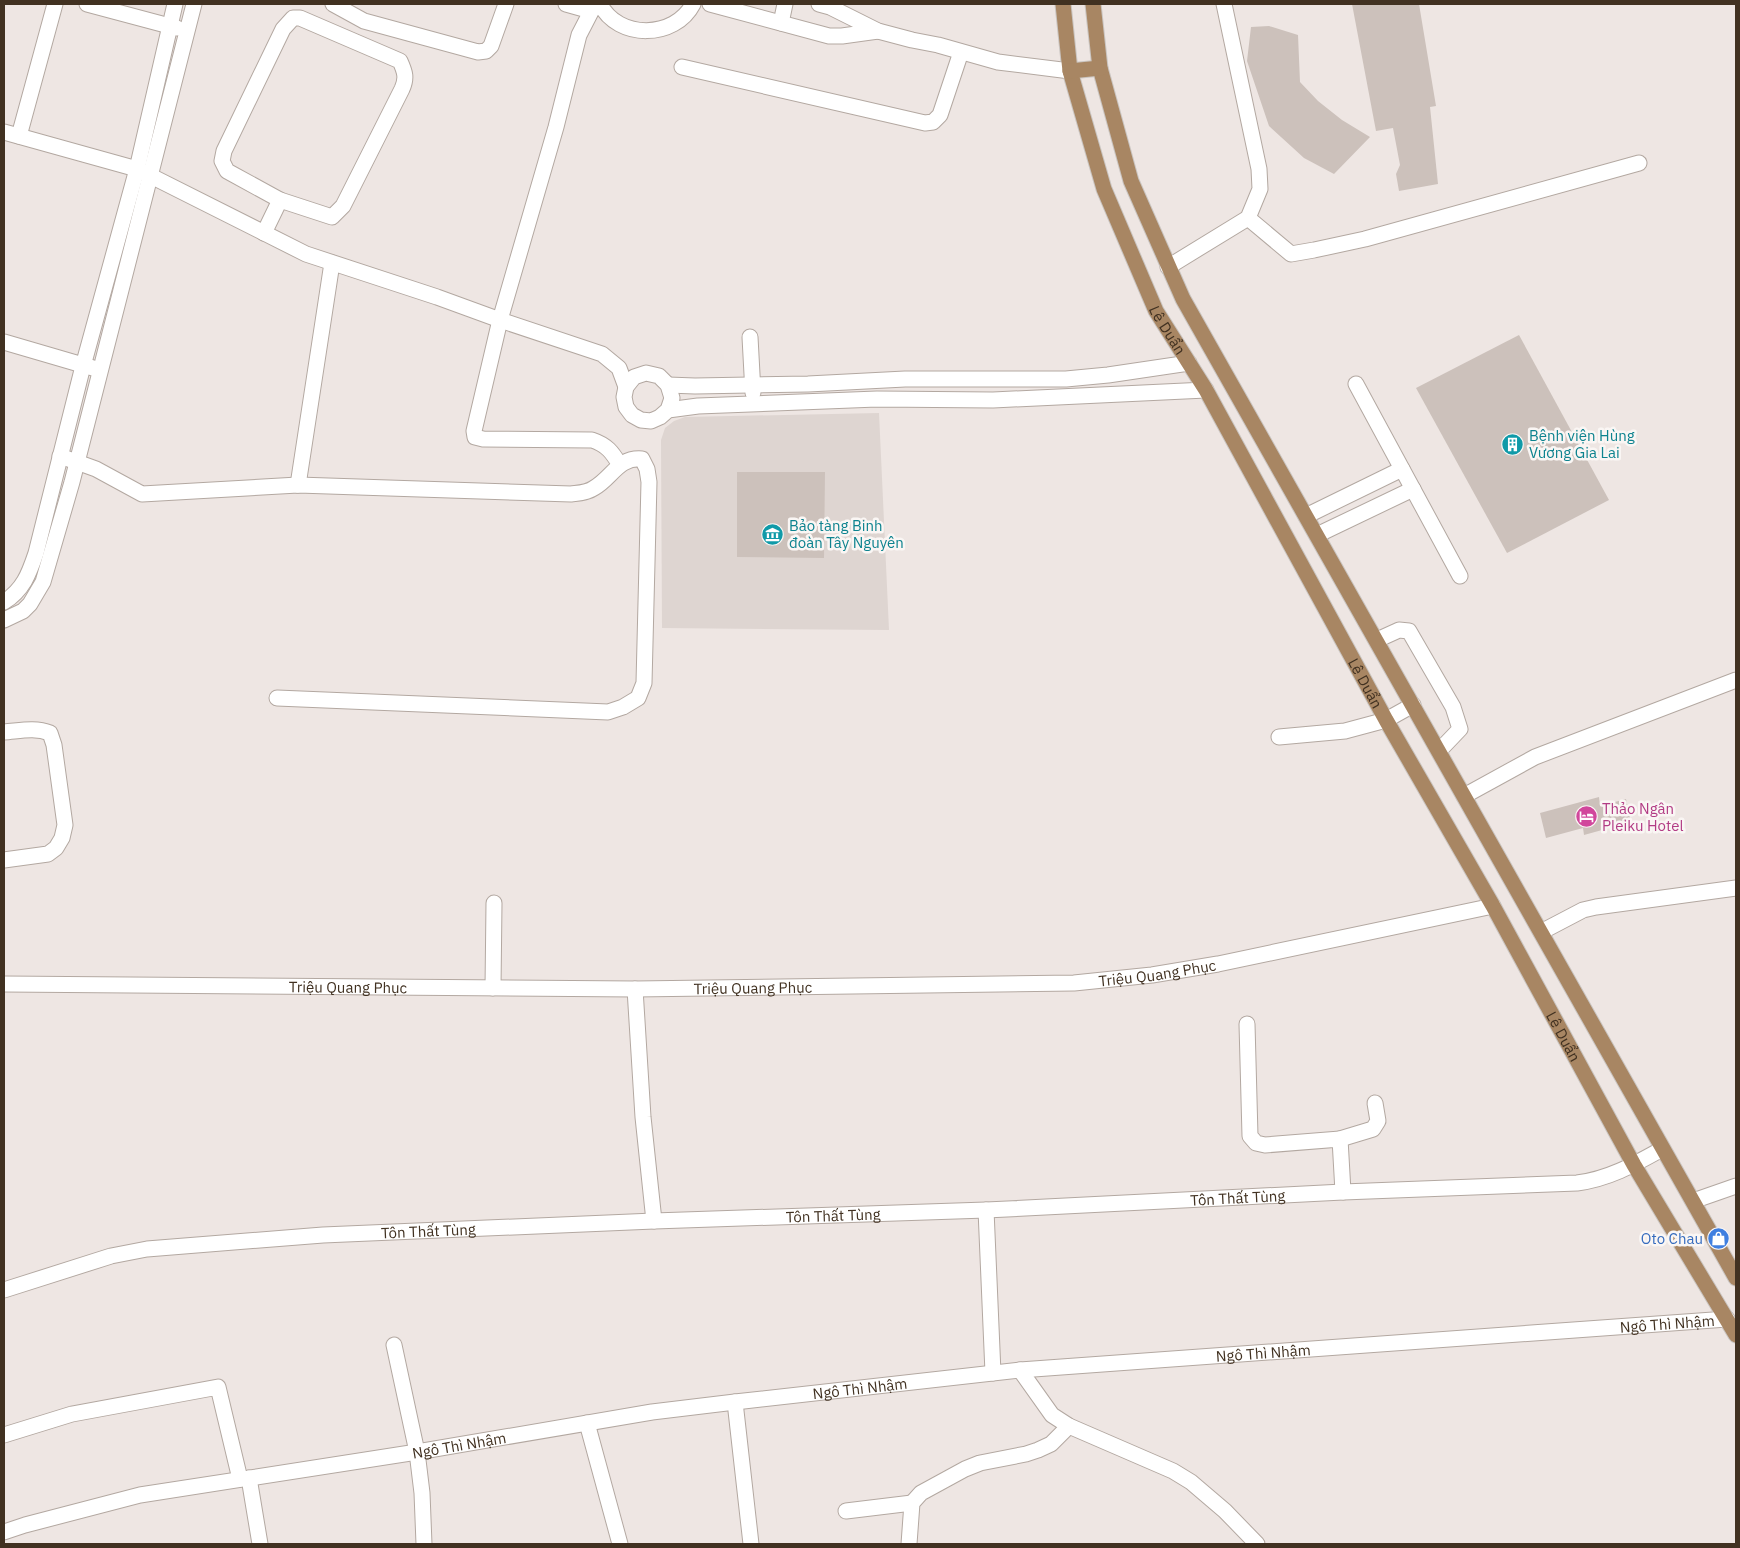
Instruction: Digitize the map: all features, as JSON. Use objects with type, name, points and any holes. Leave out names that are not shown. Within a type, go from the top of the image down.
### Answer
[{"type":"main road","name":"Lê Duẩn","points":[[1063,4],[1070,71],[1104,189],[1156,311],[1206,390],[1386,720],[1493,906],[1634,1165],[1736,1334]]},
{"type":"main road","name":"Lê Duẩn","points":[[1093,4],[1100,68],[1131,181],[1183,299],[1736,1278]]},
{"type":"main road","points":[[1070,71],[1100,68]]},
{"type":"street","points":[[19,136],[55,4]]},
{"type":"street","points":[[87,4],[187,32]]},
{"type":"street","points":[[143,171],[152,100],[176,4]]},
{"type":"street","points":[[4,602],[22,588],[27,578],[40,536],[83,366],[115,277],[143,171],[169,104],[194,4]]},
{"type":"street","points":[[333,4],[364,21],[478,52],[486,51],[491,46],[506,4]]},
{"type":"street","points":[[566,4],[595,6],[603,9],[618,23],[636,30],[656,30],[675,24],[690,10],[693,4]]},
{"type":"street","points":[[710,4],[829,36],[878,31]]},
{"type":"street","points":[[780,23],[785,4]]},
{"type":"street","points":[[1168,267],[1248,218],[1260,189],[1259,168],[1224,4]]},
{"type":"street","points":[[826,5],[878,31],[998,62],[1070,71]]},
{"type":"street","points":[[595,6],[579,35],[553,136],[500,320],[474,431],[475,437],[483,439],[592,440],[603,443],[611,449],[620,465]]},
{"type":"street","points":[[293,18],[300,18],[400,61],[406,80],[343,206],[332,217],[280,200],[227,171],[222,160],[224,151],[283,29],[289,21],[293,18]]},
{"type":"street","points":[[682,67],[925,123],[933,122],[940,115],[961,52]]},
{"type":"street","points":[[152,100],[169,104]]},
{"type":"street","points":[[4,132],[143,171],[293,248],[332,263],[602,354],[619,368],[626,387]]},
{"type":"street","points":[[1248,218],[1291,254],[1365,239],[1639,163]]},
{"type":"street","points":[[264,233],[280,200]]},
{"type":"street","points":[[298,484],[332,263]]},
{"type":"street","points":[[4,620],[23,611],[37,595],[43,582],[56,541],[100,370],[115,277]]},
{"type":"street","points":[[750,337],[753,404]]},
{"type":"street","points":[[4,342],[100,370]]},
{"type":"street","points":[[668,385],[808,384],[876,380],[1066,379],[1189,363]]},
{"type":"street","points":[[646,373],[659,376],[668,385],[672,398],[668,410],[660,417],[651,421],[641,420],[632,415],[626,407],[624,397],[626,387],[634,377],[646,373]]},
{"type":"street","points":[[993,400],[994,379]]},
{"type":"street","points":[[1066,379],[1067,397]]},
{"type":"street","points":[[876,380],[878,399]]},
{"type":"street","points":[[1356,384],[1460,576]]},
{"type":"street","points":[[668,410],[698,406],[878,399],[993,400],[1206,390]]},
{"type":"street","points":[[60,456],[96,469],[142,494],[298,484],[571,494],[594,489],[620,465],[632,458],[642,460],[647,470],[649,482],[644,683],[638,698],[623,707],[608,712],[277,698]]},
{"type":"street","points":[[1306,516],[1402,469]]},
{"type":"street","points":[[1317,535],[1413,489]]},
{"type":"street","points":[[40,536],[56,541]]},
{"type":"street","points":[[1377,640],[1399,630],[1409,631],[1453,708],[1460,729],[1439,751]]},
{"type":"street","points":[[1464,796],[1535,757],[1736,680]]},
{"type":"street","points":[[1279,737],[1345,731],[1386,720],[1413,705]]},
{"type":"street","points":[[4,732],[43,730],[50,733],[54,745],[65,824],[62,838],[56,848],[48,854],[4,860]]},
{"type":"street","points":[[1541,932],[1583,910],[1596,907],[1736,888]]},
{"type":"street","points":[[493,988],[494,903]]},
{"type":"street","name":"Triệu Quang Phục","points":[[4,984],[635,989],[1074,983],[1152,975],[1218,964],[1493,906]]},
{"type":"street","points":[[635,989],[643,1117],[654,1221]]},
{"type":"street","points":[[1247,1024],[1250,1136],[1256,1143],[1265,1145],[1340,1139],[1373,1129],[1378,1121],[1375,1102]]},
{"type":"street","points":[[1340,1139],[1343,1192]]},
{"type":"street","name":"Tôn Thất Tùng","points":[[4,1290],[111,1256],[147,1249],[323,1235],[654,1221],[986,1210],[1343,1192],[1577,1183],[1594,1181],[1634,1165],[1662,1149]]},
{"type":"street","points":[[1693,1201],[1736,1186]]},
{"type":"street","points":[[986,1210],[993,1373]]},
{"type":"street","name":"Ngô Thì Nhậm","points":[[4,1532],[140,1495],[417,1452],[652,1412],[1020,1370],[1727,1319]]},
{"type":"street","points":[[394,1345],[417,1452],[422,1493],[424,1544]]},
{"type":"street","points":[[1020,1370],[1052,1415],[1069,1426],[1173,1471],[1192,1482],[1225,1511],[1257,1544]]},
{"type":"street","points":[[4,1435],[72,1414],[218,1387],[245,1478],[260,1544]]},
{"type":"street","points":[[735,1402],[752,1544]]},
{"type":"street","points":[[587,1423],[620,1544]]},
{"type":"street","points":[[909,1544],[912,1503],[921,1493],[980,1463],[1026,1454],[1051,1444],[1069,1426]]},
{"type":"street","points":[[846,1511],[912,1503]]},
{"type":"shaded area","name":"Bảo tàng Binh đoàn Tây Nguyên","points":[[879,413],[889,630],[662,628],[661,440],[665,428],[674,421],[685,417]]},
{"type":"building","points":[[1352,4],[1419,4],[1436,106],[1430,107],[1438,184],[1399,191],[1396,174],[1400,165],[1393,128],[1376,131]]},
{"type":"building","points":[[1269,26],[1298,35],[1300,82],[1318,101],[1342,120],[1370,137],[1334,174],[1304,158],[1269,126],[1247,61],[1251,27]]},
{"type":"building","name":"Bệnh viện Hùng Vương Gia Lai","points":[[1519,335],[1609,500],[1507,553],[1416,388]]},
{"type":"building","points":[[737,472],[825,472],[824,558],[737,557]]},
{"type":"building","name":"Thảo Ngân Pleiku Hotel","points":[[1599,797],[1600,806],[1626,799],[1631,822],[1584,835],[1583,828],[1546,838],[1540,813]]},
{"type":"place","name":"Bệnh viện Hùng Vương Gia Lai","points":[[1513,444]]},
{"type":"place","name":"Bảo tàng Binh đoàn Tây Nguyên","points":[[773,534]]},
{"type":"place","name":"Thảo Ngân Pleiku Hotel","points":[[1586,817]]},
{"type":"place","name":"Oto Chau","points":[[1719,1238]]}]
